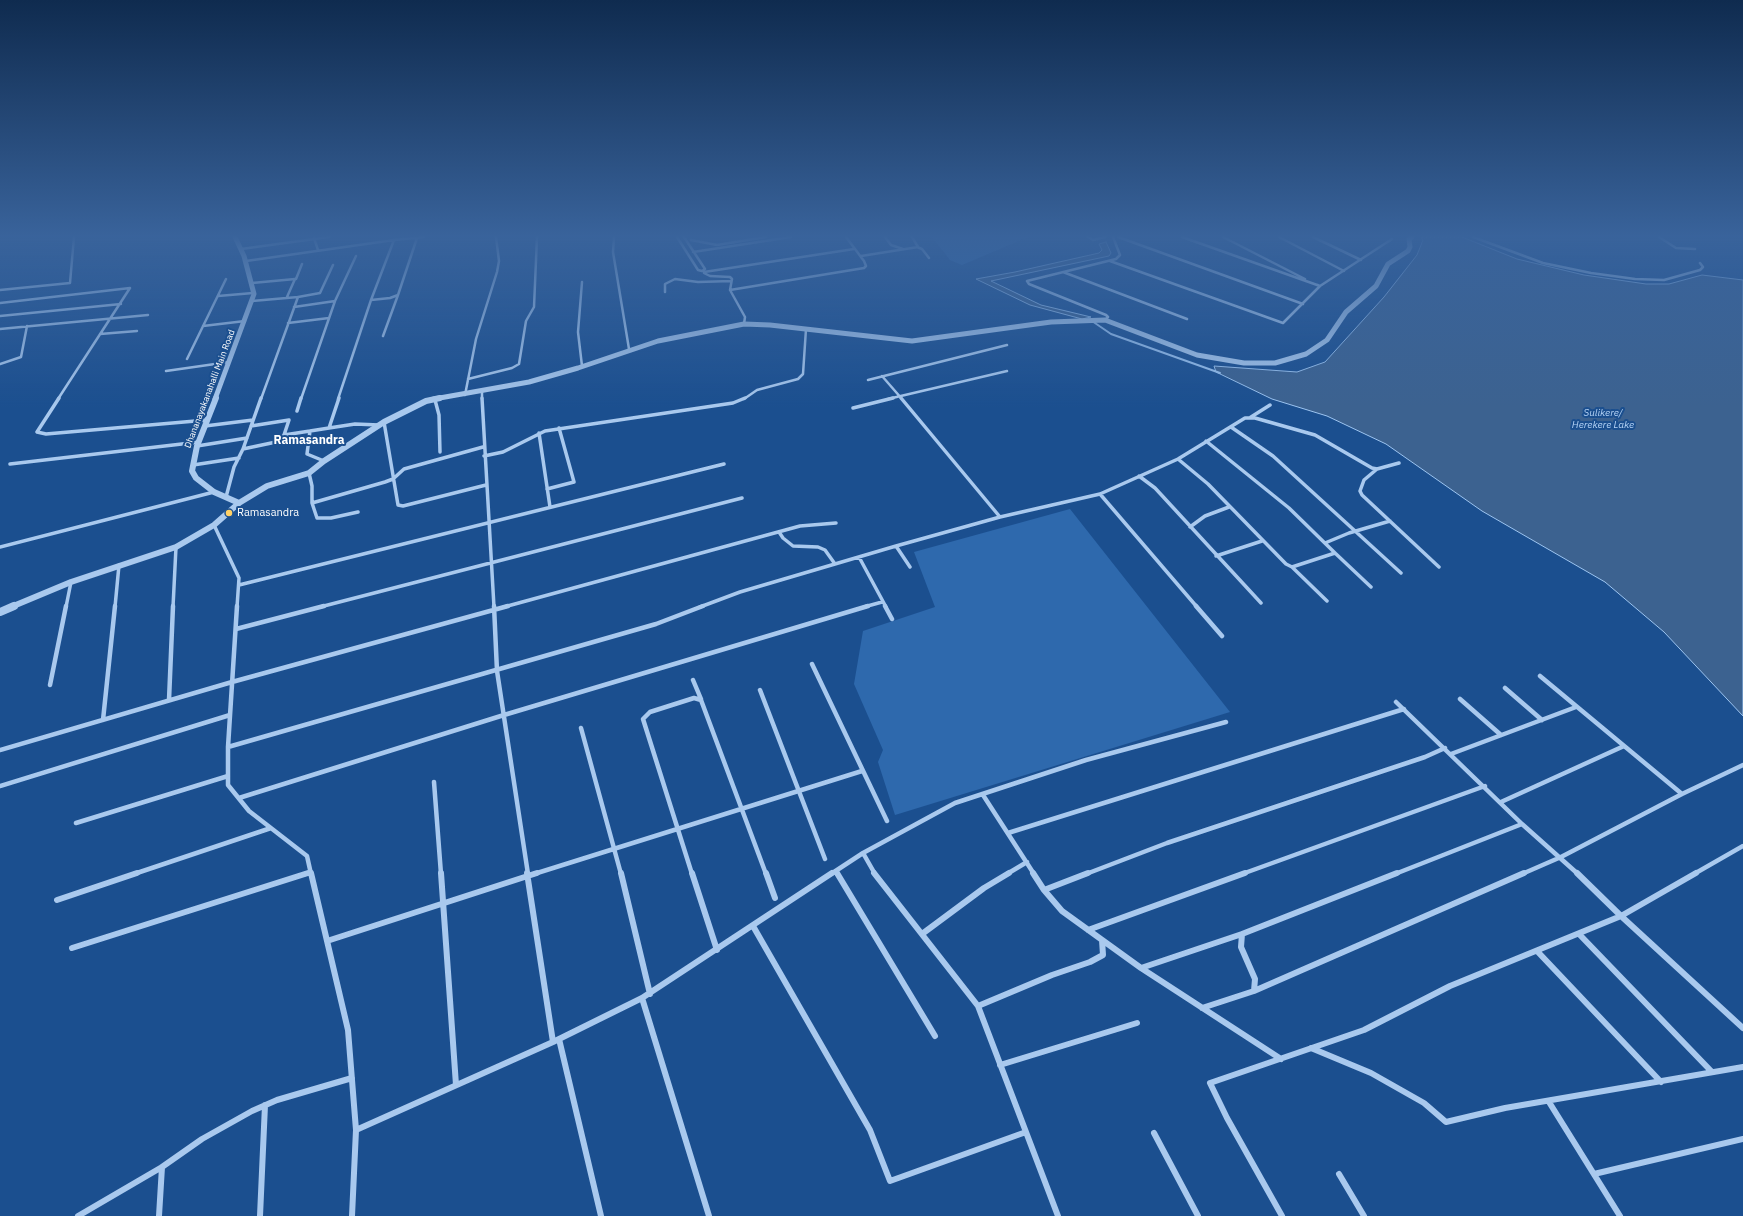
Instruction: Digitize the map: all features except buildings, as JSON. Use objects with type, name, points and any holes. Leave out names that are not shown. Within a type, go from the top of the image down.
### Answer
[{"type":"street","points":[[0,303],[80,294]]},
{"type":"street","points":[[127,294],[37,430],[37,433],[46,434],[253,420]]},
{"type":"street","points":[[186,359],[218,296],[244,294]]},
{"type":"street","name":"Dhananayakanahalli Main Road","points":[[239,503],[214,492],[196,478],[192,471],[192,465],[198,444],[245,321],[253,294]]},
{"type":"street","points":[[287,298],[289,294]]},
{"type":"street","points":[[252,301],[298,297],[316,294]]},
{"type":"street","points":[[297,411],[338,294]]},
{"type":"street","points":[[329,428],[373,294]]},
{"type":"street","points":[[371,300],[390,298],[398,294]]},
{"type":"street","points":[[383,336],[398,294]]},
{"type":"street","points":[[465,394],[476,339],[490,294]]},
{"type":"street","points":[[468,379],[512,368],[519,364],[526,321],[534,307],[535,294]]},
{"type":"street","points":[[581,294],[578,332],[582,366]]},
{"type":"street","points":[[620,294],[629,349]]},
{"type":"street","points":[[732,294],[745,317],[744,324]]},
{"type":"street","points":[[1053,294],[1106,315],[1108,317],[1105,320]]},
{"type":"street","points":[[1120,294],[1186,319]]},
{"type":"street","points":[[1201,294],[1283,323],[1313,294]]},
{"type":"street","points":[[1275,294],[1303,304]]},
{"type":"street","points":[[0,612],[71,582],[176,547],[214,526],[239,503],[270,484],[309,473],[324,461],[382,423],[418,404],[538,380],[658,340],[744,324],[770,325],[912,341],[1051,322],[1105,320],[1197,355],[1252,364],[1275,363],[1290,360],[1306,354],[1327,340],[1346,312],[1368,294]]},
{"type":"street","points":[[226,497],[298,297]]},
{"type":"street","points":[[294,307],[335,301]]},
{"type":"street","points":[[0,316],[121,304]]},
{"type":"street","points":[[0,329],[148,315]]},
{"type":"street","points":[[288,323],[329,318]]},
{"type":"street","points":[[203,326],[245,321]]},
{"type":"street","points":[[0,364],[16,360],[21,357],[27,326]]},
{"type":"street","points":[[484,456],[503,452],[539,433],[559,428],[733,403],[743,400],[757,390],[798,379],[803,374],[806,329]]},
{"type":"street","points":[[100,334],[137,330]]},
{"type":"street","points":[[868,380],[1007,344]]},
{"type":"street","points":[[166,372],[230,362]]},
{"type":"street","points":[[853,408],[1007,371]]},
{"type":"street","points":[[882,376],[1000,517]]},
{"type":"street","points":[[482,392],[483,447],[497,671],[553,1042]]},
{"type":"street","points":[[435,400],[439,415],[440,452]]},
{"type":"street","points":[[228,747],[497,671],[656,624],[740,592],[896,546],[1000,517],[1100,494],[1178,459],[1244,418],[1250,417],[1270,405]]},
{"type":"street","points":[[1250,417],[1314,436],[1372,468],[1377,469]]},
{"type":"street","points":[[243,448],[276,442],[284,435],[289,420],[251,426]]},
{"type":"street","points":[[284,435],[355,424],[382,423]]},
{"type":"street","points":[[382,423],[393,478],[396,504],[400,506],[486,484]]},
{"type":"street","points":[[1231,427],[1273,456],[1358,531],[1401,573]]},
{"type":"street","points":[[547,489],[574,482],[559,428]]},
{"type":"street","points":[[310,431],[307,454],[311,458],[324,461]]},
{"type":"street","points":[[539,433],[550,507]]},
{"type":"street","points":[[10,464],[247,438]]},
{"type":"street","points":[[1206,441],[1289,508],[1372,587]]},
{"type":"street","points":[[312,503],[393,478],[404,469],[483,447]]},
{"type":"street","points":[[192,465],[239,458]]},
{"type":"street","points":[[1178,459],[1208,484],[1262,541],[1286,564],[1292,567],[1326,601]]},
{"type":"street","points":[[1399,463],[1377,469],[1364,480],[1360,491],[1362,495],[1439,567]]},
{"type":"street","points":[[239,585],[724,464]]},
{"type":"street","points":[[309,473],[312,486],[312,503],[317,518],[331,518],[358,512]]},
{"type":"street","points":[[1139,476],[1155,488],[1216,556],[1261,603]]},
{"type":"street","points":[[0,547],[214,492]]},
{"type":"street","points":[[1100,494],[1222,636]]},
{"type":"street","points":[[236,629],[742,498]]},
{"type":"street","points":[[1190,527],[1205,516],[1230,507]]},
{"type":"street","points":[[1325,543],[1390,521]]},
{"type":"street","points":[[0,750],[232,682],[800,526],[836,523]]},
{"type":"street","points":[[214,526],[239,578],[228,747],[228,785],[249,811],[307,856],[348,1030],[356,1130],[352,1216]]},
{"type":"street","points":[[779,532],[783,538],[794,546],[818,547],[825,550],[834,564]]},
{"type":"street","points":[[1216,556],[1262,541]]},
{"type":"street","points":[[896,546],[910,567]]},
{"type":"street","points":[[169,700],[176,547]]},
{"type":"street","points":[[1292,567],[1335,553]]},
{"type":"street","points":[[859,557],[892,619]]},
{"type":"street","points":[[103,720],[119,565]]},
{"type":"street","points":[[50,686],[71,582]]},
{"type":"street","points":[[239,798],[504,715],[882,602]]},
{"type":"street","points":[[812,664],[886,821]]},
{"type":"street","points":[[1540,676],[1682,794]]},
{"type":"street","points":[[693,680],[775,898]]},
{"type":"street","points":[[1504,688],[1542,720]]},
{"type":"street","points":[[760,690],[800,790],[825,859]]},
{"type":"street","points":[[701,700],[694,698],[650,712],[643,719],[717,950]]},
{"type":"street","points":[[1460,699],[1501,735]]},
{"type":"street","points":[[1396,702],[1485,786],[1522,824],[1561,857],[1621,916],[1743,1028]]},
{"type":"street","points":[[1451,754],[1576,706]]},
{"type":"street","points":[[1008,833],[1404,709]]},
{"type":"street","points":[[0,786],[230,715]]},
{"type":"street","points":[[356,1130],[553,1042],[650,994],[863,853],[955,803],[1086,760],[1226,722]]},
{"type":"street","points":[[581,728],[615,848],[650,994]]},
{"type":"street","points":[[1501,802],[1624,746]]},
{"type":"street","points":[[1044,890],[1167,843],[1425,757],[1445,748]]},
{"type":"street","points":[[1202,1008],[1254,991],[1561,857],[1682,794],[1743,765]]},
{"type":"street","points":[[327,941],[615,848],[862,771]]},
{"type":"street","points":[[76,823],[228,776]]},
{"type":"street","points":[[434,782],[456,1086]]},
{"type":"street","points":[[1088,930],[1485,786]]},
{"type":"street","points":[[983,795],[1044,890],[1062,911],[1141,968],[1281,1059]]},
{"type":"street","points":[[1141,968],[1242,934],[1522,824]]},
{"type":"street","points":[[57,900],[272,828]]},
{"type":"street","points":[[1282,1216],[1227,1118],[1210,1083],[1364,1030],[1450,986],[1621,916],[1743,846]]},
{"type":"street","points":[[863,853],[872,870],[978,1006],[1058,1216]]},
{"type":"street","points":[[922,934],[984,888],[1027,862]]},
{"type":"street","points":[[72,948],[311,872]]},
{"type":"street","points":[[836,872],[935,1036]]},
{"type":"street","points":[[753,926],[870,1130],[890,1181],[1026,1132]]},
{"type":"street","points":[[1242,934],[1241,947],[1255,979],[1254,991]]},
{"type":"street","points":[[1579,934],[1712,1072]]},
{"type":"street","points":[[978,1006],[1052,975],[1090,962],[1103,955],[1102,940]]},
{"type":"street","points":[[1537,950],[1660,1082]]},
{"type":"street","points":[[642,998],[709,1216]]},
{"type":"street","points":[[1000,1065],[1137,1023]]},
{"type":"street","points":[[559,1039],[601,1216]]},
{"type":"street","points":[[1311,1048],[1371,1073],[1424,1103],[1446,1122],[1505,1108],[1549,1102],[1743,1067]]},
{"type":"street","points":[[78,1216],[162,1167],[202,1139],[264,1105],[304,1091],[352,1078]]},
{"type":"street","points":[[1549,1102],[1620,1216]]},
{"type":"street","points":[[260,1216],[264,1105]]},
{"type":"street","points":[[1154,1133],[1198,1216]]},
{"type":"street","points":[[1594,1174],[1743,1139]]},
{"type":"street","points":[[159,1216],[162,1167]]},
{"type":"street","points":[[1339,1174],[1364,1216]]},
{"type":"shaded area","points":[[1070,509],[1230,712],[895,815],[878,762],[883,750],[854,684],[863,631],[935,607],[914,552]]},
{"type":"water","points":[[1007,294],[1018,294],[1041,305],[1091,317],[1082,319],[1030,305]]},
{"type":"water","name":"Sulikere/ Herekere Lake","points":[[1387,294],[1743,294],[1743,716],[1664,632],[1605,582],[1482,511],[1386,444],[1327,416],[1272,399],[1216,372],[1214,366],[1297,372],[1325,362]]},
{"type":"waterway","points":[[1092,321],[1111,334],[1220,373]]},
{"type":"place","name":"Ramasandra","points":[[229,513]]},
{"type":"district","name":"Ramasandra","points":[[309,441]]}]
